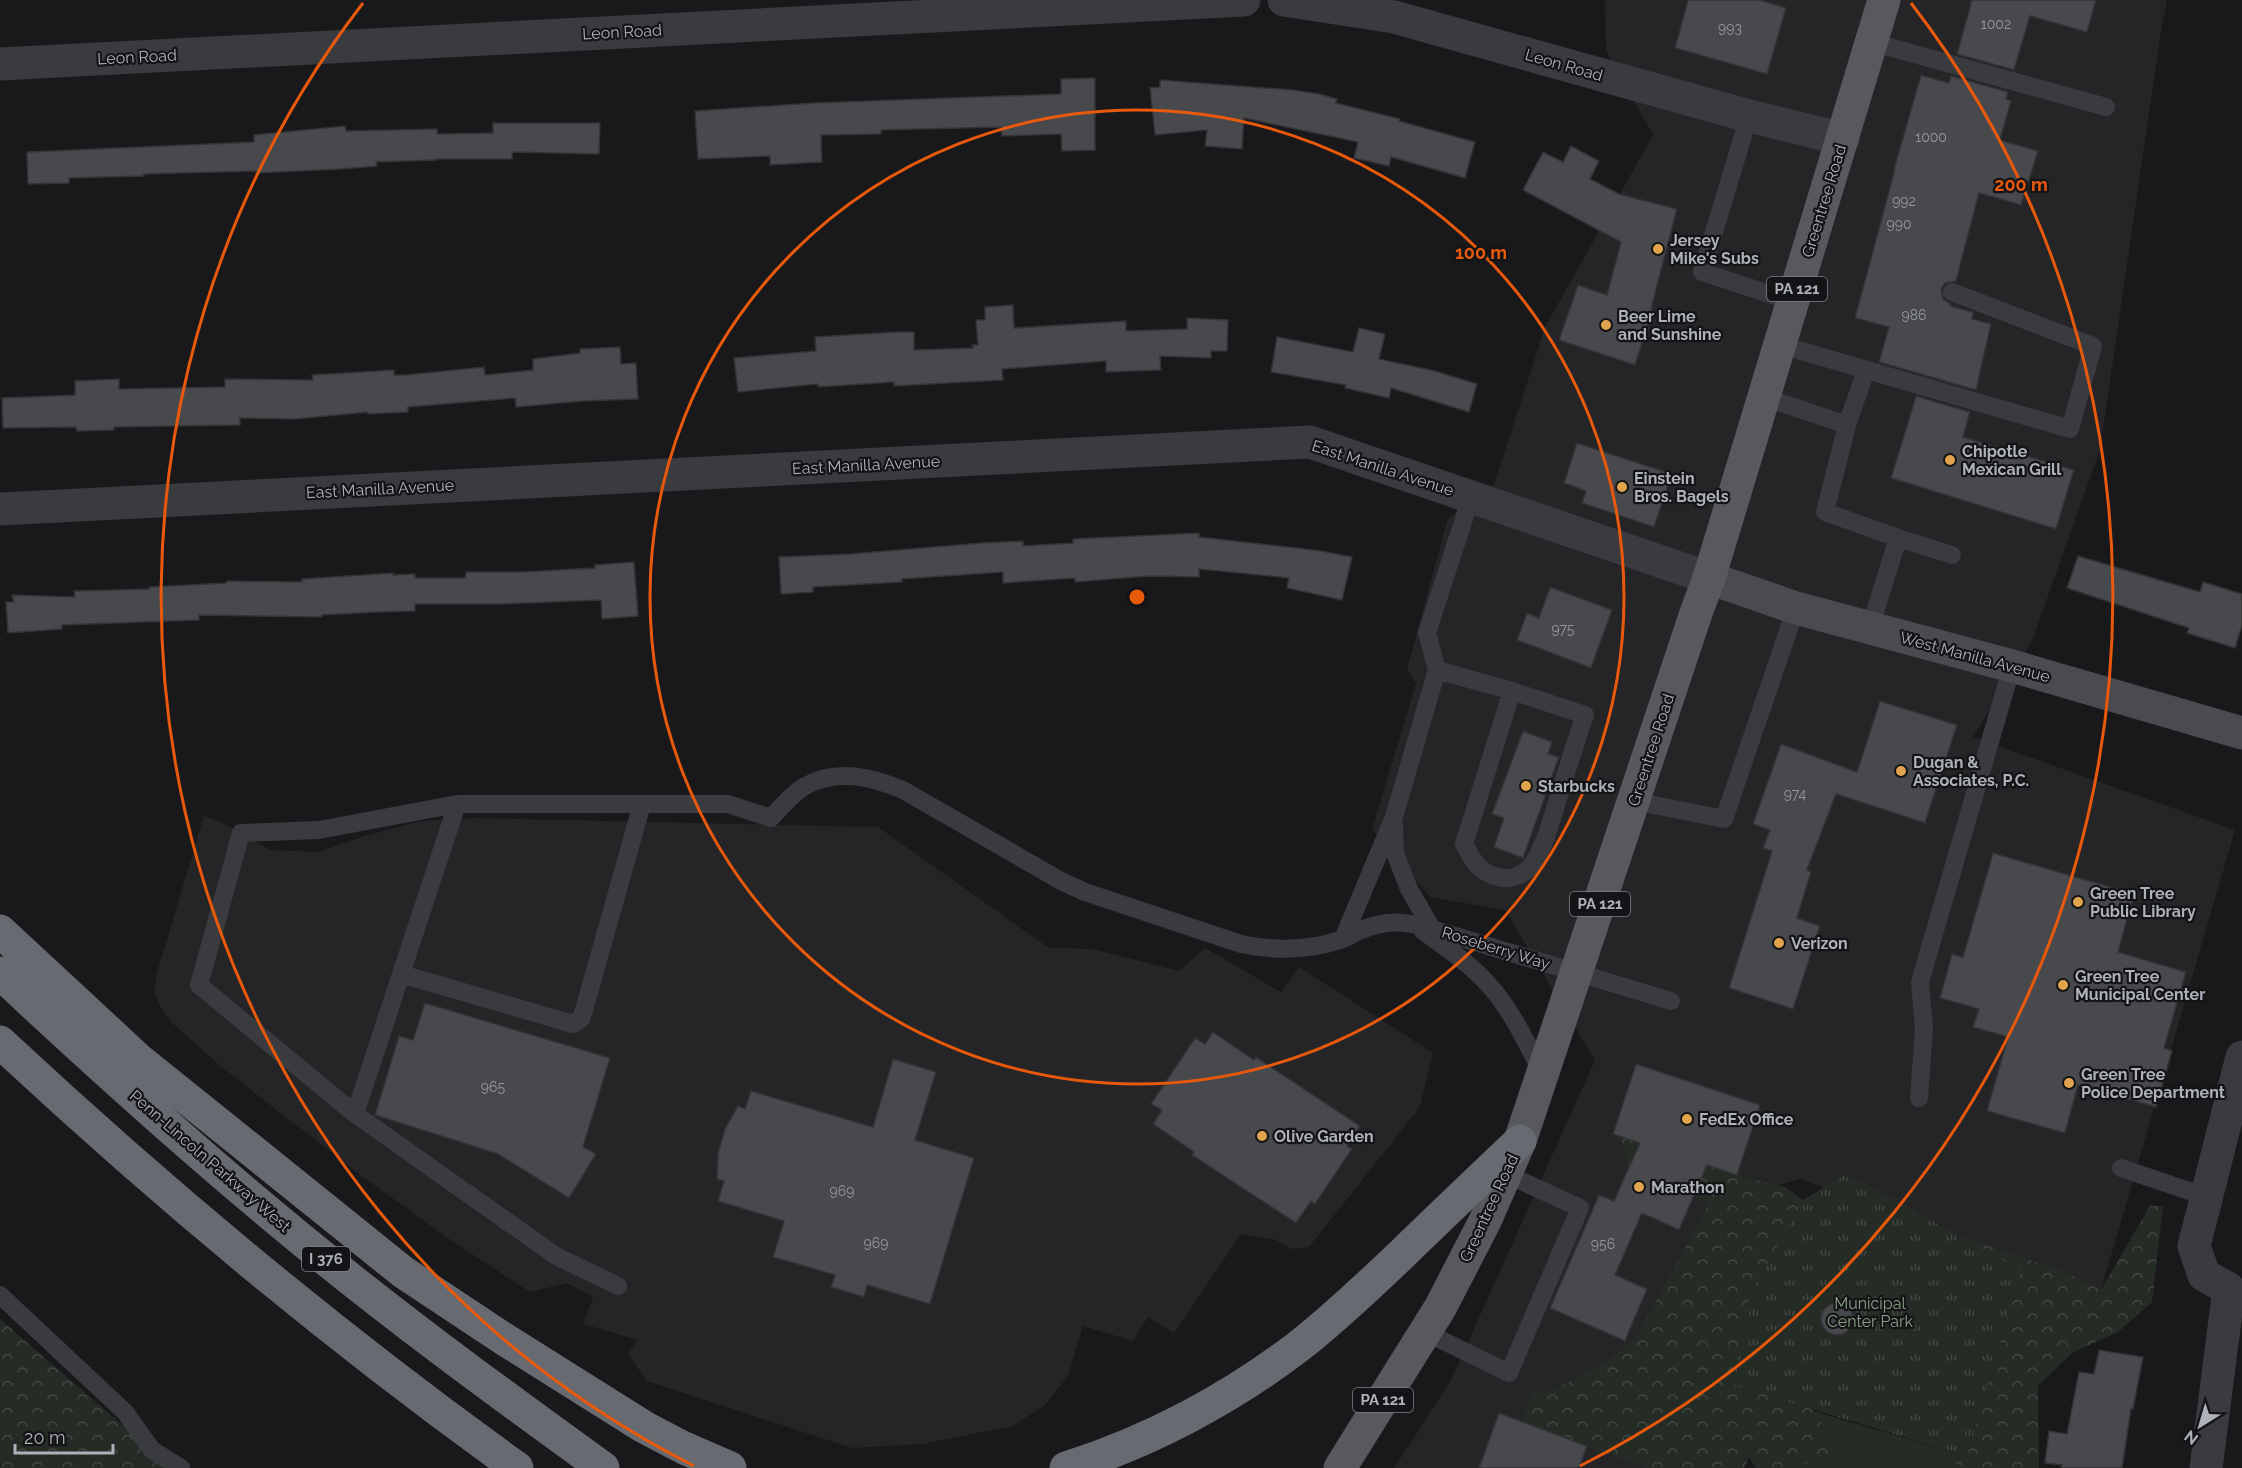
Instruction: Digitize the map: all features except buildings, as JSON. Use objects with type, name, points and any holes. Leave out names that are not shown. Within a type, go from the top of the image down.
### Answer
[{"type":"highway","points":[[0,931],[138,1059],[402,1272],[644,1427],[730,1468]]},
{"type":"highway","name":"Penn-Lincoln Parkway West","points":[[0,973],[172,1130],[287,1228],[422,1334],[603,1468]]},
{"type":"highway","points":[[0,1042],[139,1168],[255,1267],[517,1468]]},
{"type":"highway","points":[[1066,1468],[1117,1449],[1203,1408],[1252,1379],[1299,1346],[1345,1308],[1520,1141]]},
{"type":"main road","name":"Greentree Road","points":[[1340,1468],[1425,1332],[1465,1261],[1520,1141],[1709,578],[1884,0]]},
{"type":"street","name":"Leon Road","points":[[0,64],[1244,0]]},
{"type":"street","name":"Leon Road","points":[[1284,0],[1394,17],[1749,116],[1843,139]]},
{"type":"street","name":"East Manilla Avenue","points":[[0,508],[1310,442],[1709,578]]},
{"type":"street","name":"West Manilla Avenue","points":[[1709,578],[1796,608],[2012,666],[2242,734]]},
{"type":"street","points":[[2206,1468],[2236,1289],[2204,1275],[2194,1246],[2242,1057]]},
{"type":"lane","points":[[1871,42],[2106,107]]},
{"type":"lane","points":[[1749,116],[1702,272],[1794,302]]},
{"type":"lane","points":[[1781,345],[2070,429],[2093,346],[1952,291]]},
{"type":"lane","points":[[1866,370],[1847,425],[1825,512],[1952,555]]},
{"type":"lane","points":[[1764,397],[1847,425]]},
{"type":"lane","points":[[1343,939],[1394,817],[1437,670],[1427,633],[1471,497]]},
{"type":"lane","points":[[1870,628],[1898,538]]},
{"type":"lane","points":[[1634,801],[1724,819],[1796,608]]},
{"type":"lane","points":[[1919,1098],[1924,1029],[1920,982],[2012,666]]},
{"type":"lane","points":[[1437,670],[1512,692],[1585,715],[1540,849],[1533,863],[1524,871],[1514,878],[1504,879],[1482,871],[1464,844],[1512,692]]},
{"type":"lane","name":"Roseberry Way","points":[[642,804],[728,804],[771,818],[805,786],[829,777],[850,775],[878,780],[903,790],[1051,876],[1085,892],[1235,942],[1268,949],[1308,947],[1343,939],[1360,930],[1399,921],[1423,926],[1671,1001]]},
{"type":"lane","points":[[355,1114],[457,804]]},
{"type":"lane","points":[[401,974],[565,1023],[573,1024],[581,1019],[642,804],[457,804],[319,830],[241,833],[199,986],[355,1114],[556,1256],[618,1286]]},
{"type":"lane","points":[[1394,817],[1395,853],[1423,926],[1489,985],[1516,1023],[1544,1075]]},
{"type":"lane","points":[[2121,1168],[2207,1197]]},
{"type":"lane","points":[[1425,1332],[1509,1373],[1580,1208],[1506,1174]]},
{"type":"lane","points":[[0,1295],[125,1412],[152,1450],[181,1468]]},
{"type":"shaded area","points":[[1605,0],[2167,0],[2100,450],[2032,641],[1973,737],[2235,830],[2101,1290],[1800,1179],[1709,1204],[1699,1468],[1394,1468],[1450,1382],[1595,1060],[1505,910],[1430,897],[1372,829],[1416,684],[1407,669],[1448,518],[1493,488],[1545,327],[1653,135],[1606,51]]},
{"type":"shaded area","points":[[204,816],[229,826],[270,850],[319,852],[364,836],[421,821],[476,818],[878,827],[1049,948],[1092,949],[1179,971],[1205,948],[1281,992],[1299,967],[1433,1053],[1420,1107],[1309,1247],[1291,1249],[1276,1240],[1241,1234],[1174,1333],[1148,1317],[1133,1341],[1083,1326],[1068,1376],[1045,1405],[1012,1426],[922,1444],[852,1448],[647,1381],[628,1354],[638,1340],[583,1324],[593,1297],[567,1283],[530,1292],[452,1241],[363,1177],[225,1070],[171,1022],[158,1002],[155,992],[156,976]]},
{"type":"green space","points":[[1619,1136],[1737,1175],[1785,1187],[1803,1200],[1808,1211],[1792,1379],[1840,1452],[1801,1465],[1801,1468],[1756,1468],[1749,1457],[1744,1468],[1645,1468],[1521,1421],[1531,1393],[1549,1392],[1604,1363],[1635,1340],[1709,1204],[1630,1170]]},
{"type":"green space","name":"Municipal Center Park","points":[[1843,1176],[1860,1181],[2021,1270],[1967,1456],[1735,1386],[1742,1328],[1750,1295],[1803,1200]]},
{"type":"green space","points":[[2150,1206],[2163,1206],[2152,1302],[2118,1332],[2072,1353],[2038,1386],[2039,1468],[1956,1468],[1956,1453],[1904,1218],[2065,1272],[2101,1290]]},
{"type":"green space","points":[[0,1319],[172,1468],[0,1468]]},
{"type":"green space","points":[[1813,1411],[1956,1453],[1956,1468],[1801,1468],[1801,1465],[1839,1452]]},
{"type":"place","name":"Jersey Mike's Subs","points":[[1658,249]]},
{"type":"place","name":"Beer Lime and Sunshine","points":[[1606,325]]},
{"type":"place","name":"Chipotle Mexican Grill","points":[[1950,460]]},
{"type":"place","name":"Einstein Bros. Bagels","points":[[1622,487]]},
{"type":"place","name":"Dugan & Associates, P.C.","points":[[1901,771]]},
{"type":"place","name":"Starbucks","points":[[1526,786]]},
{"type":"place","name":"Green Tree Public Library","points":[[2078,902]]},
{"type":"place","name":"Verizon","points":[[1779,943]]},
{"type":"place","name":"Green Tree Municipal Center","points":[[2063,985]]},
{"type":"place","name":"Green Tree Police Department","points":[[2069,1083]]},
{"type":"place","name":"FedEx Office","points":[[1687,1119]]},
{"type":"place","name":"Olive Garden","points":[[1262,1136]]},
{"type":"place","name":"Marathon","points":[[1639,1187]]}]
